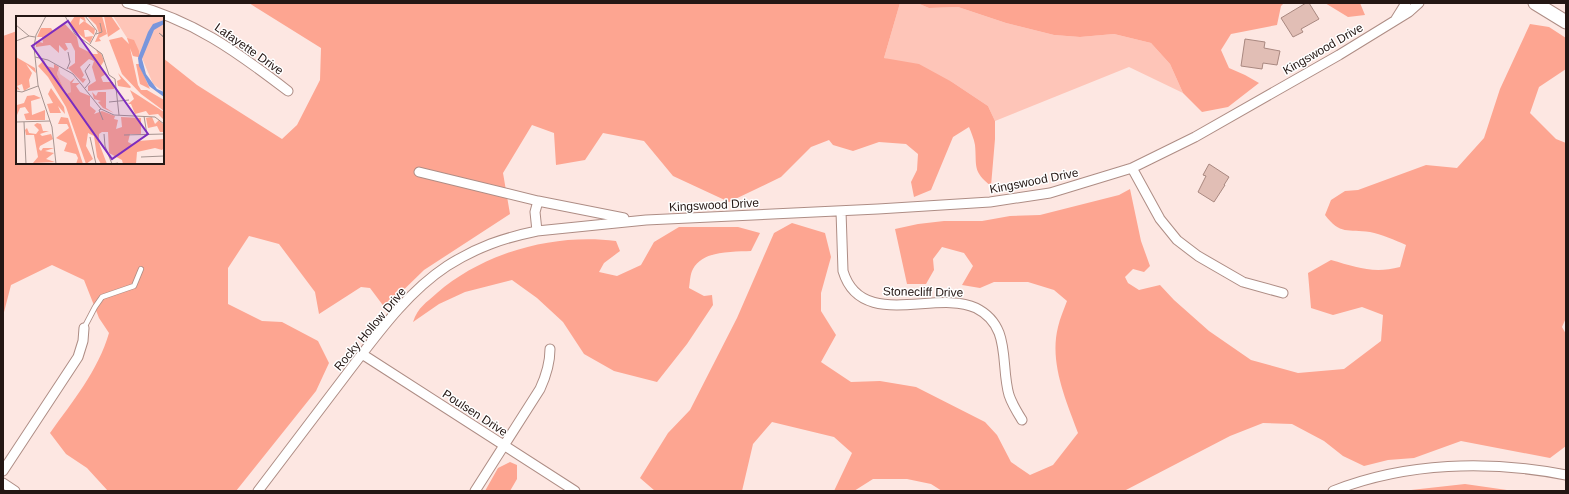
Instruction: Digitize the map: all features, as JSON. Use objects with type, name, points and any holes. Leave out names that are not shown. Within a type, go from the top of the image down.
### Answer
[{"type":"main road","points":[[1535,3],[1566,22]]},
{"type":"street","name":"Lafayette Drive","points":[[127,3],[165,15],[198,29],[234,50],[288,92]]},
{"type":"street","name":"Kingswood Drive","points":[[1396,19],[1406,3]]},
{"type":"street","name":"Kingswood Drive","points":[[537,230],[635,221],[990,202],[1020,198],[1088,183],[1132,168],[1194,137],[1339,55],[1409,12],[1419,3]]},
{"type":"street","points":[[1132,168],[1160,219],[1177,240],[1198,256],[1243,282],[1283,293]]},
{"type":"street","name":"Kingswood Drive","points":[[419,172],[538,201],[635,221]]},
{"type":"street","points":[[537,230],[535,212],[538,201]]},
{"type":"street","name":"Stonecliff Drive","points":[[841,211],[843,271],[846,281],[862,297],[889,306],[950,303],[969,305],[982,311],[992,320],[997,327],[1002,342],[1009,395],[1022,420]]},
{"type":"street","name":"Rocky Hollow Drive","points":[[258,491],[362,354],[398,310],[421,287],[446,267],[474,250],[503,238],[537,230]]},
{"type":"street","points":[[3,471],[78,357],[83,341],[84,328]]},
{"type":"street","points":[[475,491],[540,389],[547,374],[550,360],[550,349]]},
{"type":"street","name":"Poulsen Drive","points":[[362,354],[575,491]]},
{"type":"street","points":[[1333,491],[1375,478],[1408,471],[1443,467],[1483,465],[1514,467],[1566,475]]},
{"type":"street","points":[[3,483],[15,491]]},
{"type":"lane","points":[[84,328],[102,297],[134,286],[141,269]]},
{"type":"shaded area","points":[[249,3],[900,3],[884,58],[919,64],[952,82],[988,106],[995,121],[991,186],[978,172],[975,143],[969,127],[953,137],[931,190],[914,197],[911,182],[917,170],[918,154],[906,144],[879,142],[853,151],[833,145],[829,140],[811,147],[781,177],[729,202],[673,176],[644,141],[603,133],[585,160],[556,165],[554,133],[532,125],[503,173],[510,214],[424,270],[385,308],[370,288],[361,287],[319,314],[315,292],[279,244],[249,236],[228,268],[228,304],[262,321],[282,322],[318,341],[329,363],[316,391],[236,491],[108,491],[87,468],[66,454],[50,433],[84,386],[98,360],[109,333],[99,318],[84,280],[52,265],[11,285],[3,316],[3,36],[16,31],[16,164],[164,164],[164,59],[197,85],[282,139],[297,125],[320,80],[321,48]]},
{"type":"shaded area","points":[[900,3],[917,3],[929,8],[958,7],[1006,23],[1054,35],[1080,37],[1114,34],[1151,43],[1170,64],[1183,93],[1129,67],[995,121],[988,106],[952,82],[884,58]]},
{"type":"shaded area","points":[[917,3],[1284,3],[1281,6],[1277,25],[1231,34],[1221,50],[1229,68],[1259,83],[1228,107],[1202,112],[1183,93],[1170,64],[1151,43],[1114,34],[1080,37],[1054,35],[1006,23],[958,7],[929,8]]},
{"type":"shaded area","points":[[1325,3],[1360,3],[1365,15],[1348,17]]},
{"type":"shaded area","points":[[1530,24],[1549,27],[1566,38],[1566,69],[1539,87],[1530,113],[1556,139],[1566,143],[1566,318],[1562,327],[1566,334],[1566,446],[1550,458],[1461,441],[1414,458],[1388,460],[1364,466],[1343,456],[1324,441],[1292,424],[1263,423],[1230,436],[1124,491],[942,491],[931,484],[907,479],[873,479],[854,491],[834,491],[852,453],[834,437],[772,422],[753,444],[742,491],[655,491],[640,478],[668,433],[690,410],[737,318],[774,233],[792,223],[825,233],[831,257],[821,293],[821,311],[836,335],[821,362],[851,382],[880,381],[916,387],[985,422],[997,435],[1011,462],[1030,475],[1053,465],[1078,433],[1064,394],[1057,368],[1056,341],[1058,327],[1067,301],[1054,290],[1028,282],[994,282],[980,288],[962,285],[973,266],[964,253],[942,247],[933,259],[934,270],[926,284],[907,284],[895,229],[918,224],[944,221],[982,221],[1010,216],[1040,215],[1119,195],[1130,189],[1141,241],[1150,266],[1144,272],[1133,269],[1125,277],[1128,283],[1139,290],[1160,285],[1174,300],[1209,331],[1251,360],[1298,373],[1344,369],[1381,341],[1383,315],[1362,307],[1333,315],[1311,308],[1308,273],[1331,260],[1373,270],[1400,267],[1406,245],[1374,233],[1345,230],[1335,226],[1325,215],[1331,200],[1345,191],[1358,190],[1426,165],[1457,168],[1484,138],[1500,89]]},
{"type":"shaded area","points":[[679,227],[738,227],[760,233],[751,251],[727,252],[711,255],[704,258],[693,269],[689,288],[704,296],[712,295],[713,305],[687,344],[657,382],[614,371],[584,354],[563,322],[537,298],[512,280],[465,292],[439,304],[413,322],[420,309],[437,293],[476,266],[498,256],[545,243],[593,239],[616,241],[620,251],[604,263],[599,272],[617,276],[641,265],[654,242]]},
{"type":"shaded area","points":[[510,462],[517,465],[517,479],[510,491],[485,491],[498,468]]},
{"type":"shaded area","points":[[1465,484],[1514,491],[1402,491]]},
{"type":"building","points":[[1306,3],[1309,3],[1319,19],[1301,29],[1303,32],[1293,37],[1281,18]]},
{"type":"building","points":[[1245,39],[1265,42],[1264,48],[1280,51],[1277,65],[1263,63],[1262,69],[1241,66]]},
{"type":"building","points":[[1209,164],[1229,177],[1214,202],[1198,192],[1206,176],[1203,175]]}]
